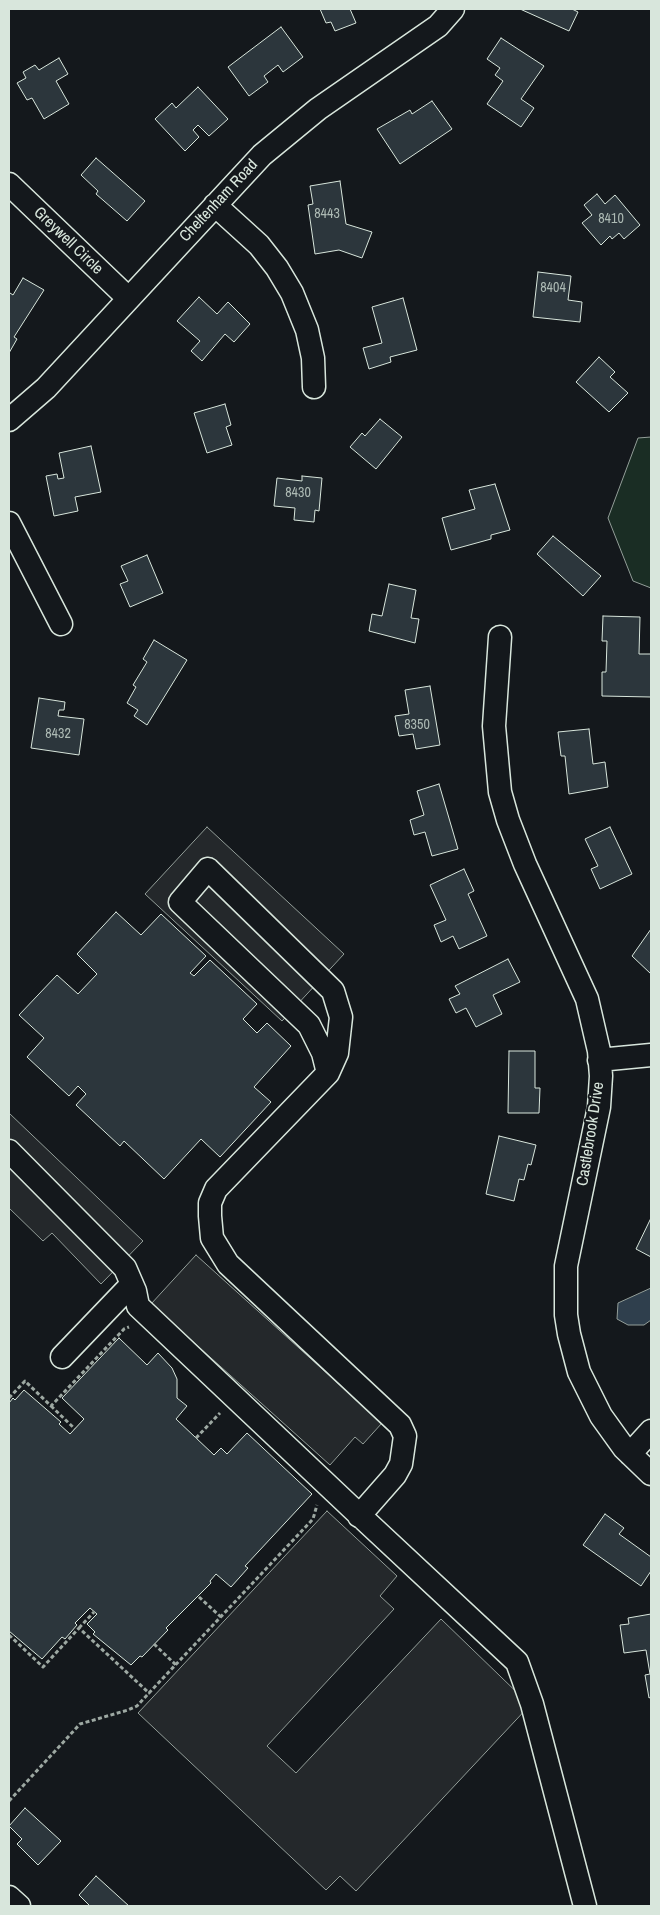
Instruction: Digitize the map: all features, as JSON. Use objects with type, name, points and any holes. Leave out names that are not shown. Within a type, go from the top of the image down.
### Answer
[{"type":"street","name":"Cheltenham Road","points":[[9,420],[46,388],[214,205],[276,142],[318,109],[438,26],[453,9]]},
{"type":"street","name":"Greywell Circle","points":[[9,184],[128,298]]},
{"type":"street","points":[[214,205],[259,245],[277,268],[292,292],[307,330],[313,358],[314,387]]},
{"type":"street","points":[[9,523],[61,624]]},
{"type":"street","name":"Castlebrook Drive","points":[[500,637],[494,726],[500,792],[514,838],[587,999],[600,1060],[601,1092],[594,1139],[567,1256],[566,1315],[574,1354],[592,1399],[606,1424],[630,1454],[651,1474]]},
{"type":"street","points":[[328,1073],[323,1052],[308,1026],[180,902],[208,869],[333,991],[341,1017],[336,1053],[328,1073],[216,1189],[210,1203],[210,1216],[212,1238],[228,1264],[400,1425],[405,1436],[401,1464],[395,1476],[359,1516]]},
{"type":"street","points":[[600,1060],[651,1055]]},
{"type":"street","points":[[9,1151],[125,1268],[138,1306],[520,1667],[585,1906]]},
{"type":"street","points":[[62,1357],[132,1284]]},
{"type":"street","points":[[630,1454],[651,1431]]},
{"type":"street","points":[[9,1897],[19,1906]]},
{"type":"path","points":[[51,1406],[75,1429]]},
{"type":"path","points":[[196,1438],[220,1412],[225,1417]]},
{"type":"path","points":[[9,1801],[80,1724],[137,1706],[313,1519],[318,1501]]},
{"type":"path","points":[[198,1597],[221,1617]]},
{"type":"path","points":[[9,1635],[43,1667],[94,1612]]},
{"type":"path","points":[[79,1628],[149,1693]]},
{"type":"path","points":[[154,1644],[176,1664]]},
{"type":"green space","points":[[651,437],[651,588],[633,581],[608,518],[638,438]]},
{"type":"shaded area","points":[[207,827],[344,954],[282,1021],[145,894]]},
{"type":"shaded area","points":[[9,1113],[143,1241],[101,1284],[52,1233],[43,1241],[9,1208]]},
{"type":"shaded area","points":[[196,1255],[382,1423],[363,1444],[355,1437],[330,1465],[151,1304]]},
{"type":"shaded area","points":[[327,1511],[397,1576],[380,1596],[394,1609],[267,1746],[296,1773],[441,1619],[530,1705],[356,1891],[340,1876],[326,1890],[138,1713]]},
{"type":"water","points":[[651,1288],[651,1320],[644,1325],[628,1325],[617,1319],[618,1303]]},
{"type":"building","points":[[320,9],[350,9],[356,23],[335,31],[331,22],[326,23]]},
{"type":"building","points":[[520,9],[572,9],[578,12],[569,31]]},
{"type":"building","points":[[281,27],[303,57],[283,72],[278,65],[264,76],[268,82],[249,96],[228,67]]},
{"type":"building","points":[[501,38],[544,66],[521,99],[534,108],[521,127],[487,104],[503,81],[495,75],[500,68],[487,59]]},
{"type":"building","points":[[59,58],[68,74],[56,81],[69,104],[44,119],[32,98],[27,100],[17,83],[26,78],[23,72],[35,65],[39,70]]},
{"type":"building","points":[[198,87],[228,119],[209,136],[198,125],[193,130],[199,137],[185,151],[155,119],[172,103],[176,108]]},
{"type":"building","points":[[432,101],[452,129],[400,164],[377,129],[410,110],[412,114]]},
{"type":"building","points":[[96,158],[145,201],[127,221],[96,194],[98,191],[81,175]]},
{"type":"building","points":[[340,181],[346,224],[372,232],[362,258],[339,250],[315,254],[308,205],[313,204],[310,186]]},
{"type":"building","points":[[597,194],[605,204],[615,195],[640,225],[624,239],[619,233],[612,239],[610,236],[601,245],[582,223],[592,215],[584,205]]},
{"type":"building","points":[[538,272],[571,276],[568,300],[582,302],[580,322],[533,317]]},
{"type":"building","points":[[23,278],[44,290],[14,337],[17,339],[9,353],[9,296],[10,293],[13,295]]},
{"type":"building","points":[[199,297],[217,314],[228,302],[250,324],[234,342],[225,334],[202,361],[191,351],[200,341],[177,321]]},
{"type":"building","points":[[403,298],[417,350],[390,357],[391,362],[369,369],[363,348],[382,343],[372,307]]},
{"type":"building","points":[[599,357],[615,372],[610,377],[628,393],[609,412],[576,382]]},
{"type":"building","points":[[225,404],[231,425],[226,427],[232,445],[207,453],[194,413]]},
{"type":"building","points":[[380,419],[402,437],[376,469],[350,447],[362,433],[365,436]]},
{"type":"building","points":[[91,446],[101,492],[75,497],[78,511],[54,516],[46,476],[57,474],[58,479],[64,478],[59,453]]},
{"type":"building","points":[[302,476],[322,478],[319,511],[315,510],[314,522],[294,520],[295,508],[274,506],[277,478],[302,481]]},
{"type":"building","points":[[495,484],[510,530],[491,535],[491,539],[451,550],[442,518],[475,509],[469,490]]},
{"type":"building","points":[[553,536],[601,576],[583,596],[537,554]]},
{"type":"building","points":[[147,555],[163,593],[130,607],[120,584],[128,581],[121,566]]},
{"type":"building","points":[[389,584],[416,590],[411,618],[419,619],[415,643],[369,631],[372,614],[382,616]]},
{"type":"building","points":[[603,616],[640,617],[639,654],[651,654],[651,697],[602,696],[602,672],[606,672],[607,641],[602,641]]},
{"type":"building","points":[[154,640],[187,660],[147,725],[134,716],[138,710],[127,703],[136,687],[133,685],[147,662],[143,659]]},
{"type":"building","points":[[430,686],[440,745],[416,749],[413,734],[399,736],[395,716],[409,714],[405,690]]},
{"type":"building","points":[[39,698],[65,702],[64,710],[59,710],[58,716],[84,719],[79,755],[31,748]]},
{"type":"building","points":[[589,729],[593,764],[605,762],[608,787],[569,794],[565,756],[561,756],[558,732]]},
{"type":"building","points":[[439,784],[458,849],[432,856],[425,832],[414,835],[410,820],[424,815],[417,791]]},
{"type":"building","points":[[610,827],[632,874],[600,889],[591,869],[598,866],[585,839]]},
{"type":"building","points":[[464,869],[474,891],[468,894],[487,936],[459,949],[453,936],[441,942],[434,925],[446,920],[430,885]]},
{"type":"building","points":[[116,912],[141,935],[161,914],[206,956],[190,973],[194,976],[210,960],[257,1004],[243,1019],[257,1033],[267,1023],[291,1046],[254,1087],[271,1102],[220,1157],[201,1139],[164,1179],[124,1141],[120,1146],[76,1105],[86,1094],[78,1086],[69,1096],[27,1057],[44,1038],[19,1015],[57,975],[78,994],[97,974],[77,954]]},
{"type":"building","points":[[651,929],[651,974],[632,956]]},
{"type":"building","points":[[508,959],[520,982],[493,995],[502,1014],[476,1027],[466,1008],[456,1013],[449,999],[460,994],[455,986]]},
{"type":"building","points":[[509,1051],[535,1051],[535,1088],[540,1088],[539,1113],[508,1113]]},
{"type":"building","points":[[499,1136],[536,1145],[531,1165],[528,1164],[524,1180],[519,1179],[514,1201],[486,1194]]},
{"type":"building","points":[[651,1218],[651,1257],[636,1249]]},
{"type":"building","points":[[119,1338],[147,1365],[158,1353],[172,1368],[177,1379],[177,1398],[187,1406],[176,1419],[214,1455],[221,1448],[227,1454],[247,1433],[312,1494],[245,1566],[248,1568],[231,1587],[216,1574],[210,1581],[211,1583],[166,1628],[168,1630],[142,1657],[140,1656],[131,1665],[93,1634],[95,1632],[87,1624],[97,1614],[90,1608],[75,1623],[77,1625],[65,1639],[62,1637],[42,1659],[9,1631],[9,1403],[13,1398],[15,1400],[24,1390],[61,1422],[59,1424],[70,1434],[84,1419],[62,1398]]},
{"type":"building","points":[[605,1514],[624,1528],[619,1534],[651,1557],[651,1571],[641,1586],[583,1545]]},
{"type":"building","points":[[651,1614],[651,1697],[649,1698],[645,1675],[650,1674],[646,1650],[624,1653],[620,1625],[629,1624],[628,1618]]},
{"type":"building","points":[[25,1808],[61,1841],[38,1865],[17,1844],[22,1839],[9,1826]]},
{"type":"building","points":[[96,1876],[129,1906],[90,1906],[79,1895]]}]
